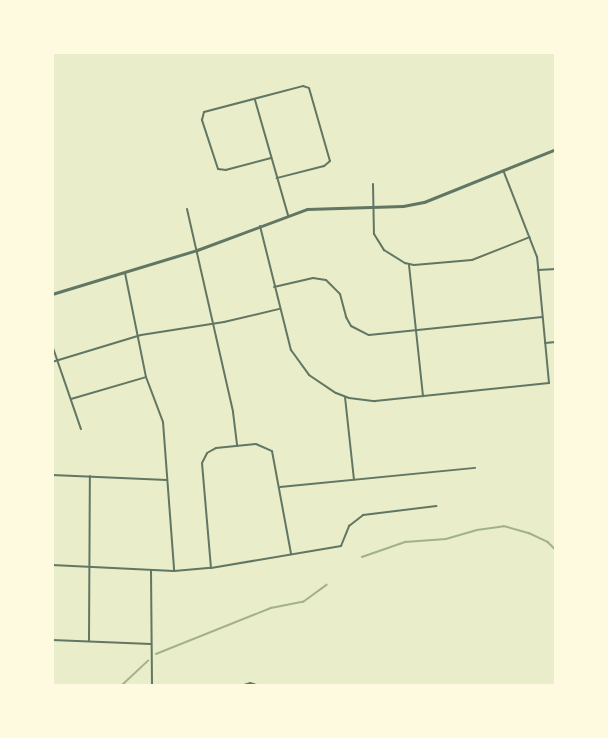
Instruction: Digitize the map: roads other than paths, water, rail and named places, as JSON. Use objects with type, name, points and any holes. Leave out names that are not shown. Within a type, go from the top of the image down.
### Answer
[{"type":"street","points":[[271,158],[226,170],[218,169],[202,120],[206,111],[307,86],[314,102],[330,161],[324,166],[277,178]]},
{"type":"street","points":[[255,99],[288,215]]},
{"type":"street","points":[[52,294],[197,250],[315,207],[403,206],[424,202],[555,149]]},
{"type":"street","points":[[260,226],[286,340],[297,361],[323,386],[345,397],[375,401],[549,383],[538,270],[530,237],[503,171]]},
{"type":"street","points":[[373,184],[372,226],[379,243],[390,255],[409,264],[472,260],[530,237]]},
{"type":"street","points":[[187,209],[233,412],[237,446]]},
{"type":"street","points":[[409,264],[423,396]]},
{"type":"street","points":[[538,270],[555,269]]},
{"type":"street","points":[[125,273],[146,377],[163,422],[174,571]]},
{"type":"street","points":[[274,287],[308,279],[323,279],[338,291],[346,317],[359,332],[376,334],[542,317]]},
{"type":"street","points":[[52,362],[137,336],[213,324],[279,309]]},
{"type":"street","points":[[545,343],[555,342]]},
{"type":"street","points":[[52,345],[81,429]]},
{"type":"street","points":[[70,400],[146,377]]},
{"type":"street","points":[[345,397],[354,480]]},
{"type":"street","points":[[211,568],[202,463],[204,456],[213,449],[256,444],[269,448],[274,455],[291,554]]},
{"type":"street","points":[[280,487],[475,468]]},
{"type":"street","points":[[52,475],[167,480]]},
{"type":"street","points":[[89,641],[90,476]]},
{"type":"street","points":[[52,566],[174,571],[211,568],[341,546],[349,526],[363,515],[436,506]]},
{"type":"street","points":[[151,570],[152,686]]},
{"type":"street","points":[[52,640],[151,644]]},
{"type":"street","points":[[241,686],[250,683],[260,686]]},
{"type":"waterway","points":[[362,557],[405,542],[446,539],[477,530],[504,526],[529,533],[548,542],[556,550]]},
{"type":"waterway","points":[[156,654],[271,608],[303,602],[326,585]]},
{"type":"waterway","points":[[121,686],[148,661]]}]
